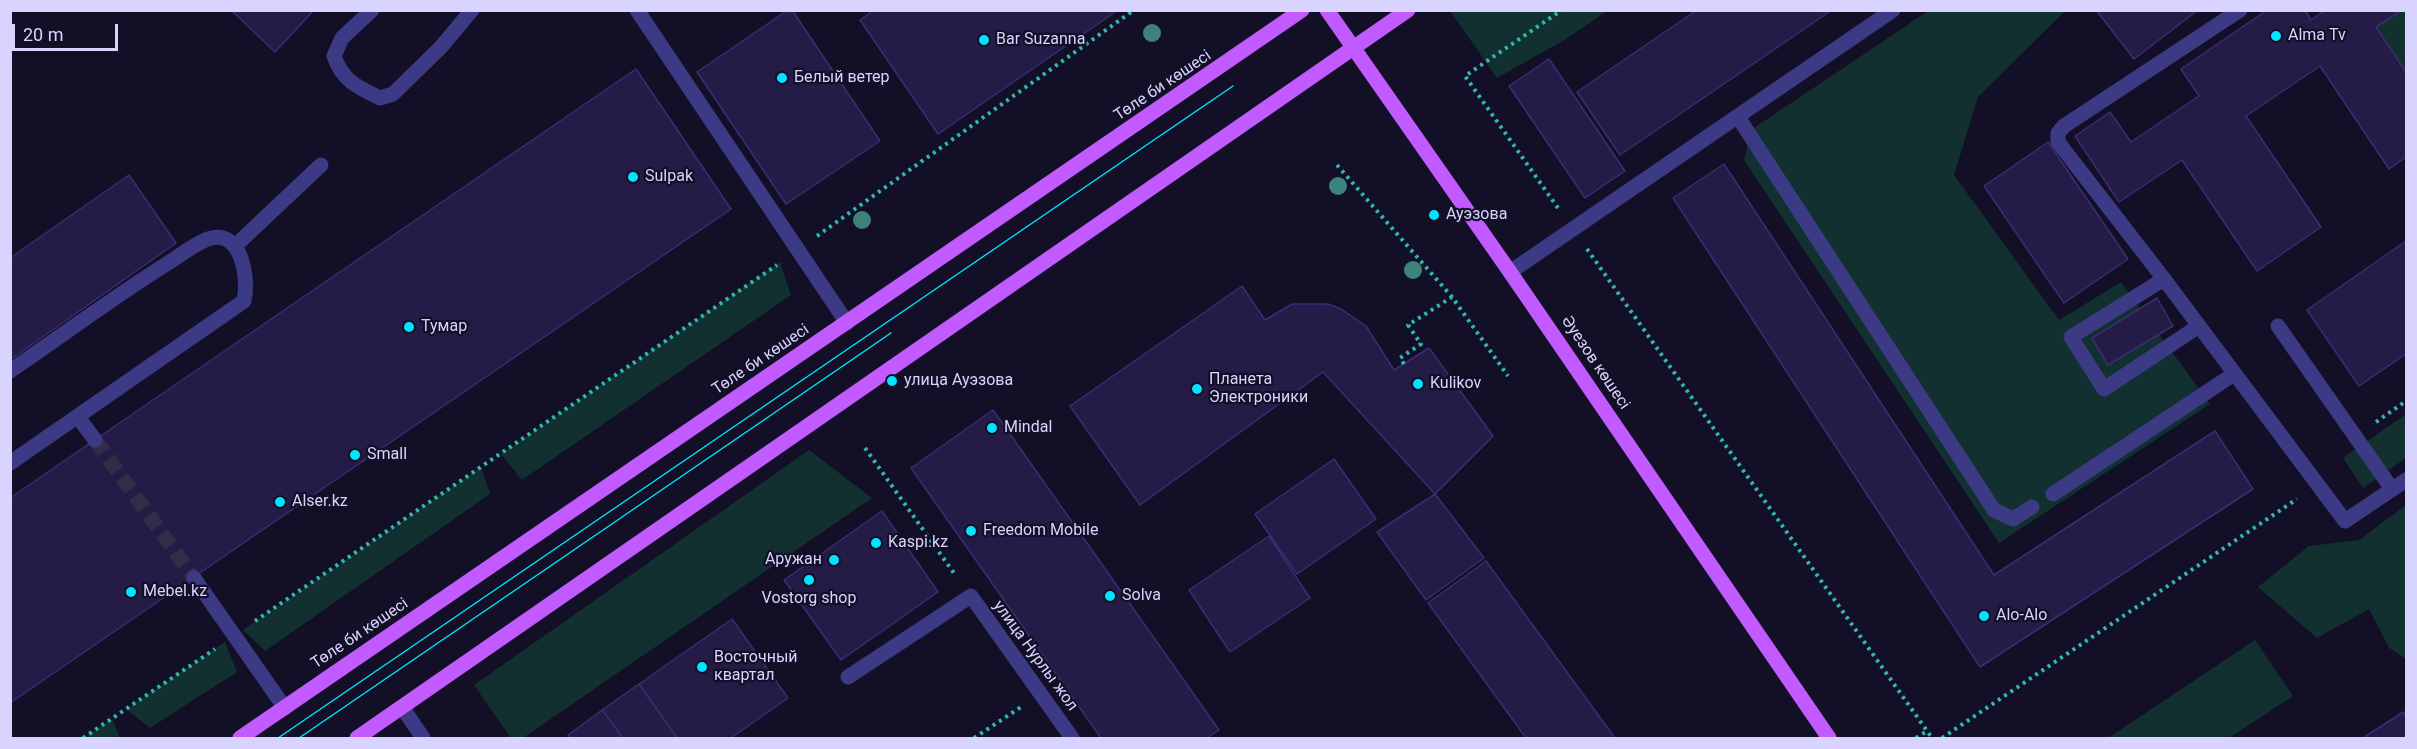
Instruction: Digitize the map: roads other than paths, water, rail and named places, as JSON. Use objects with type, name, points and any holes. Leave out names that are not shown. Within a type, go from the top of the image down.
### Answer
[{"type":"main road","name":"Төле би көшесі","points":[[240,738],[1302,10]]},
{"type":"main road","name":"Әуезов көшесі","points":[[1326,10],[1510,272],[1829,738]]},
{"type":"main road","points":[[357,738],[1408,10]]},
{"type":"street","points":[[372,10],[342,38],[334,56],[339,72],[362,90],[380,98],[393,94],[441,47],[472,10]]},
{"type":"street","points":[[637,10],[848,323]]},
{"type":"street","points":[[1510,272],[1893,10]]},
{"type":"street","points":[[2240,10],[2064,126],[2058,133],[2058,142],[2164,279],[2344,521],[2406,480]]},
{"type":"street","points":[[1738,117],[1994,510],[2013,519],[2032,507]]},
{"type":"street","points":[[235,246],[321,165]]},
{"type":"street","points":[[10,371],[209,238],[223,238],[235,246],[246,270],[247,286],[244,301],[10,463]]},
{"type":"street","points":[[2164,279],[2071,337],[2104,390],[2199,326]]},
{"type":"street","points":[[2278,326],[2392,489]]},
{"type":"street","points":[[2053,494],[2234,374]]},
{"type":"street","points":[[78,417],[95,440]]},
{"type":"street","points":[[194,578],[285,708]]},
{"type":"street","name":"улица Нурлы жол","points":[[848,677],[971,596],[1072,738]]},
{"type":"street","points":[[402,707],[423,738]]},
{"type":"tunnel","points":[[95,440],[194,578]]},
{"type":"tram line","points":[[278,738],[1233,86]]},
{"type":"tram line","points":[[299,738],[891,333]]},
{"type":"place","name":"Alma Tv","points":[[2276,36]]},
{"type":"place","name":"Bar Suzanna","points":[[984,40]]},
{"type":"place","name":"Белый ветер","points":[[782,78]]},
{"type":"place","name":"Sulpak","points":[[633,177]]},
{"type":"place","name":"Ауэзова","points":[[1434,215]]},
{"type":"place","name":"Тумар","points":[[409,327]]},
{"type":"place","name":"улица Ауэзова","points":[[892,381]]},
{"type":"place","name":"Kulikov","points":[[1418,384]]},
{"type":"place","name":"Планета Электроники","points":[[1197,389]]},
{"type":"place","name":"Mindal","points":[[992,428]]},
{"type":"place","name":"Small","points":[[355,455]]},
{"type":"place","name":"Alser.kz","points":[[280,502]]},
{"type":"place","name":"Freedom Mobile","points":[[971,531]]},
{"type":"place","name":"Kaspi.kz","points":[[876,543]]},
{"type":"place","name":"Аружан","points":[[834,560]]},
{"type":"place","name":"Vostorg shop","points":[[809,580]]},
{"type":"place","name":"Mebel.kz","points":[[131,592]]},
{"type":"place","name":"Solva","points":[[1110,596]]},
{"type":"place","name":"Alo-Alo","points":[[1984,616]]},
{"type":"place","name":"Восточный квартал","points":[[702,667]]}]
